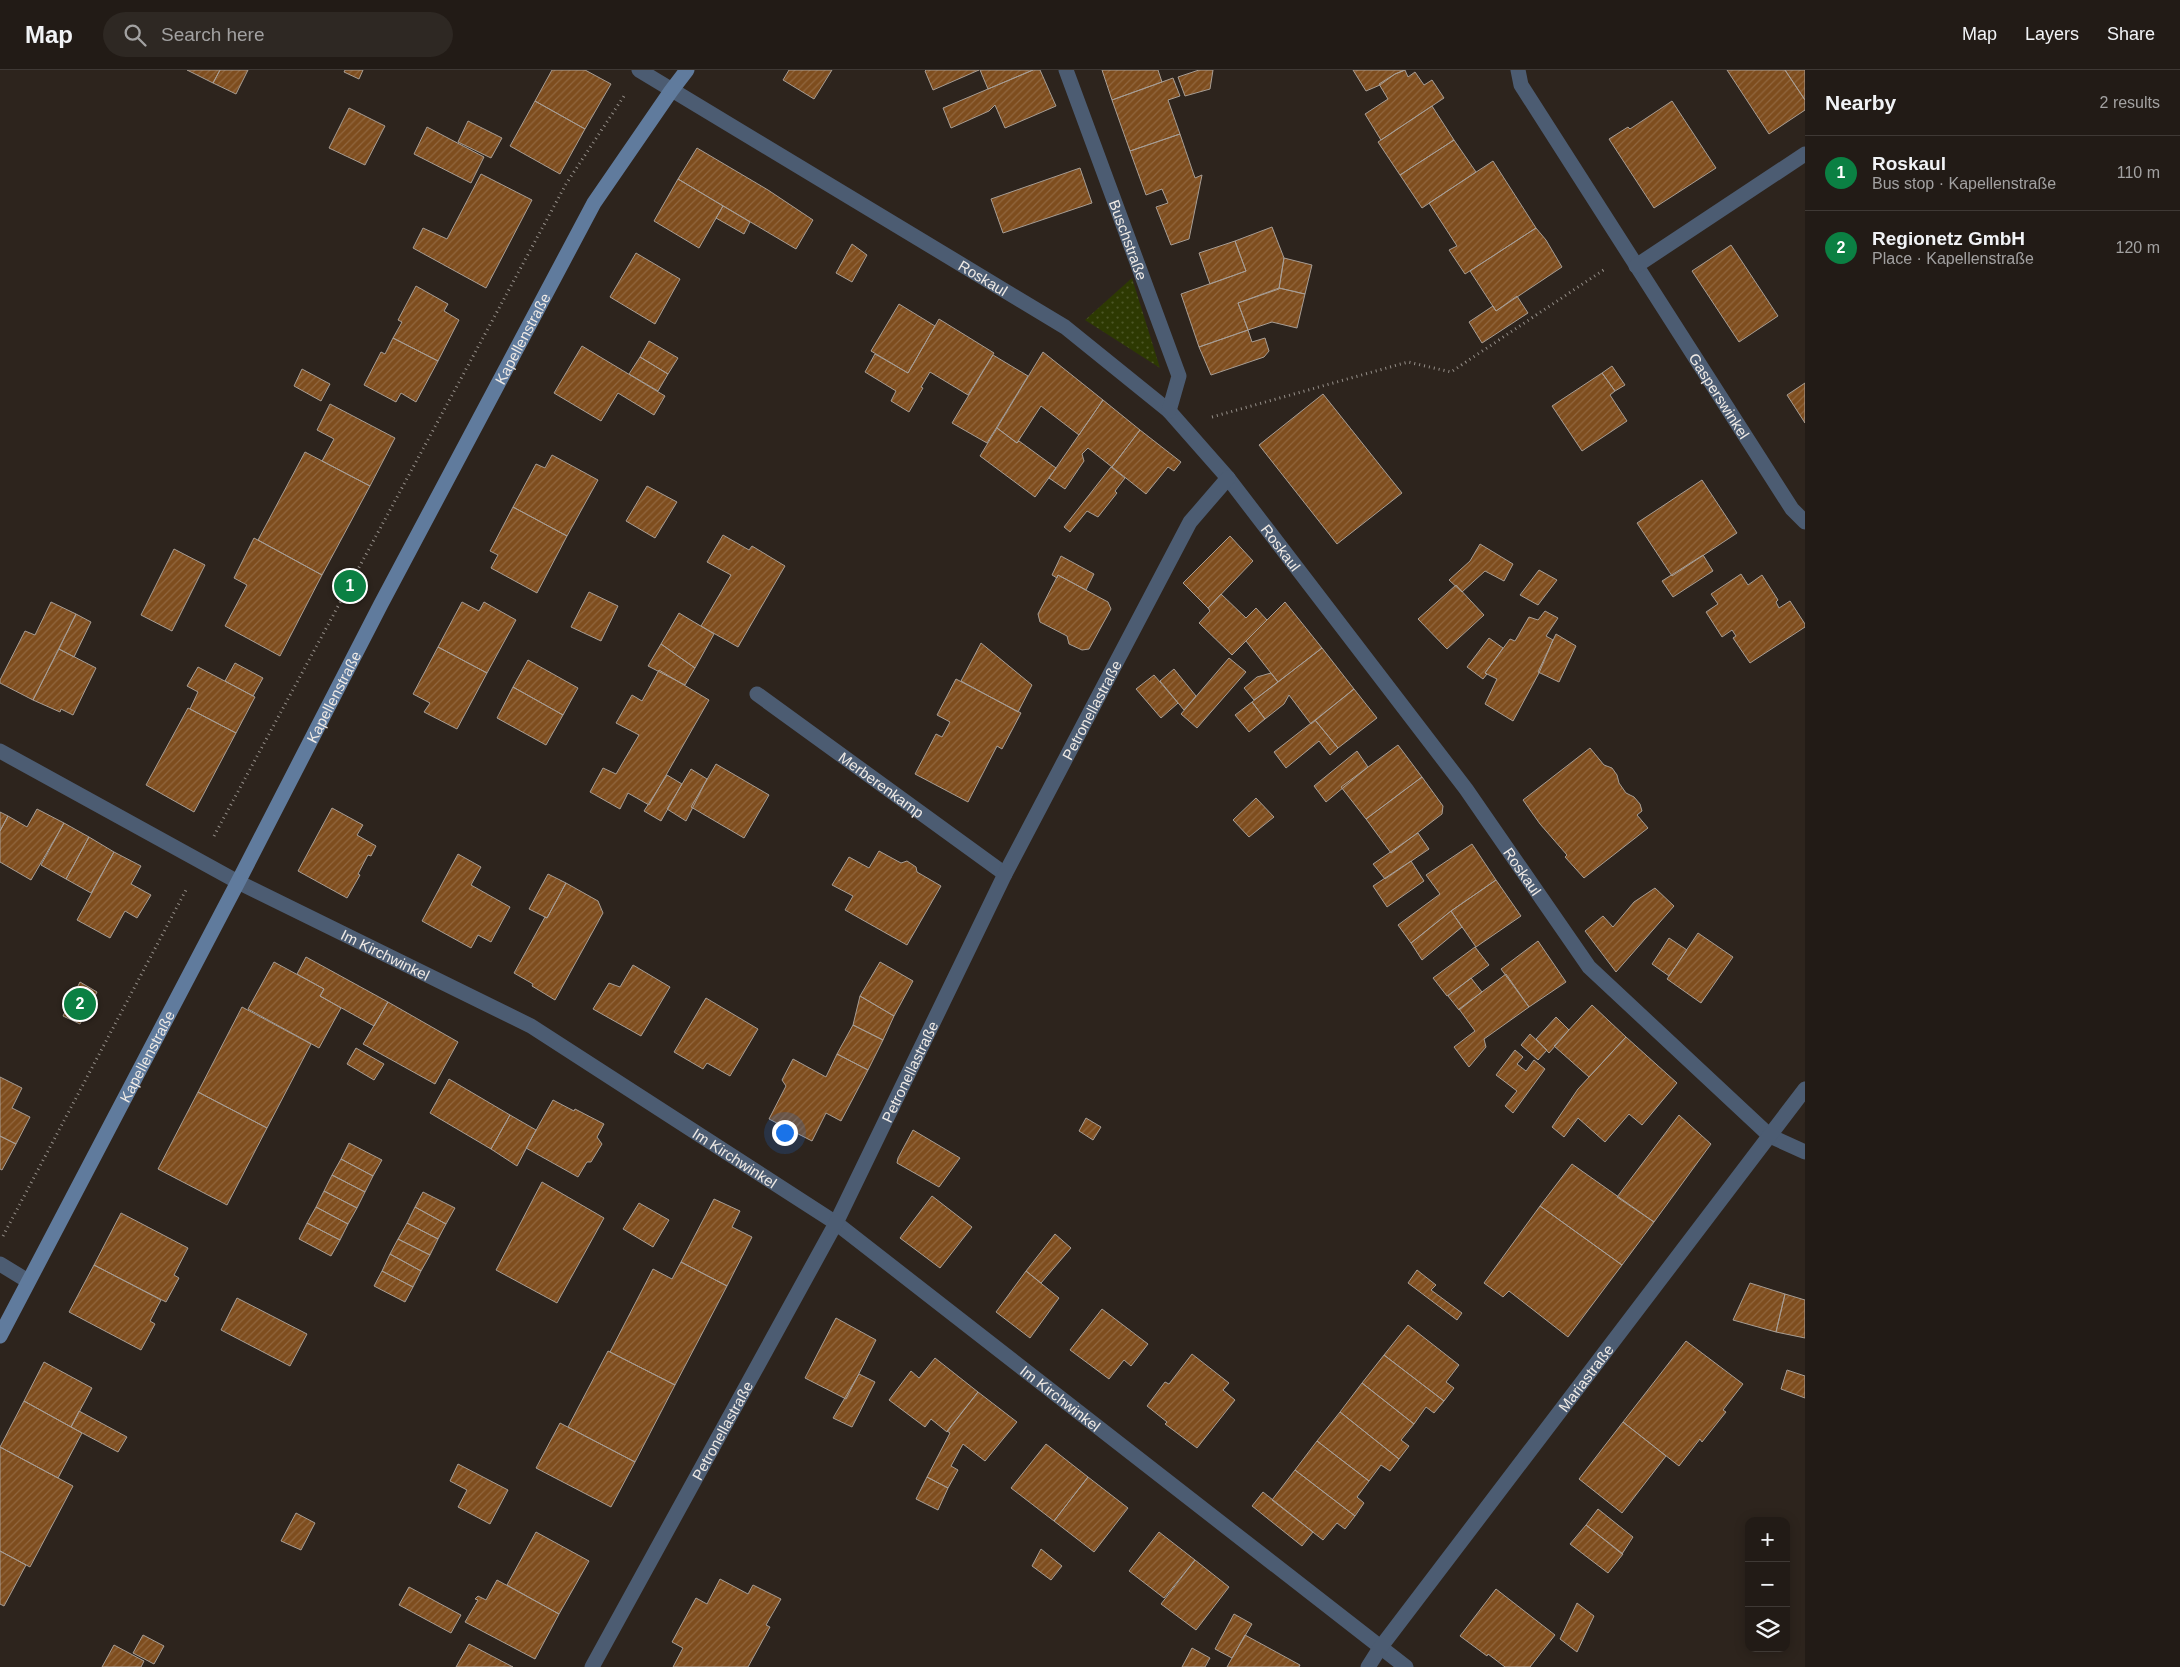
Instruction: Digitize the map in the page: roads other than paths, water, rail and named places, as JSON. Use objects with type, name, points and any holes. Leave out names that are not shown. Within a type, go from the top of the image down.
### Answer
[{"type":"street","name":"Roskaul","points":[[640,70],[671,91],[1065,327],[1169,411],[1228,478],[1466,789],[1589,967],[1770,1136],[1805,1152]]},
{"type":"street","name":"Kapellenstraße","points":[[0,1336],[238,882],[380,604],[594,203],[687,70]]},
{"type":"street","name":"Buschstraße","points":[[1066,70],[1179,376],[1169,411]]},
{"type":"street","name":"Gasperswinkel","points":[[1518,70],[1521,85],[1792,509],[1805,522]]},
{"type":"street","points":[[1636,266],[1805,154]]},
{"type":"street","name":"Petronellastraße","points":[[592,1667],[836,1224],[1005,874],[1190,522],[1228,478]]},
{"type":"street","name":"Merberenkamp","points":[[757,694],[1005,874]]},
{"type":"street","name":"Im Kirchwinkel","points":[[0,751],[238,882],[531,1026],[836,1224],[1406,1667]]},
{"type":"street","name":"Mariastraße","points":[[1368,1667],[1380,1648],[1805,1090]]},
{"type":"street","points":[[0,1264],[28,1281]]},
{"type":"place","name":"Roskaul","points":[[350,586]]},
{"type":"place","name":"Regionetz GmbH","points":[[80,1004]]}]
